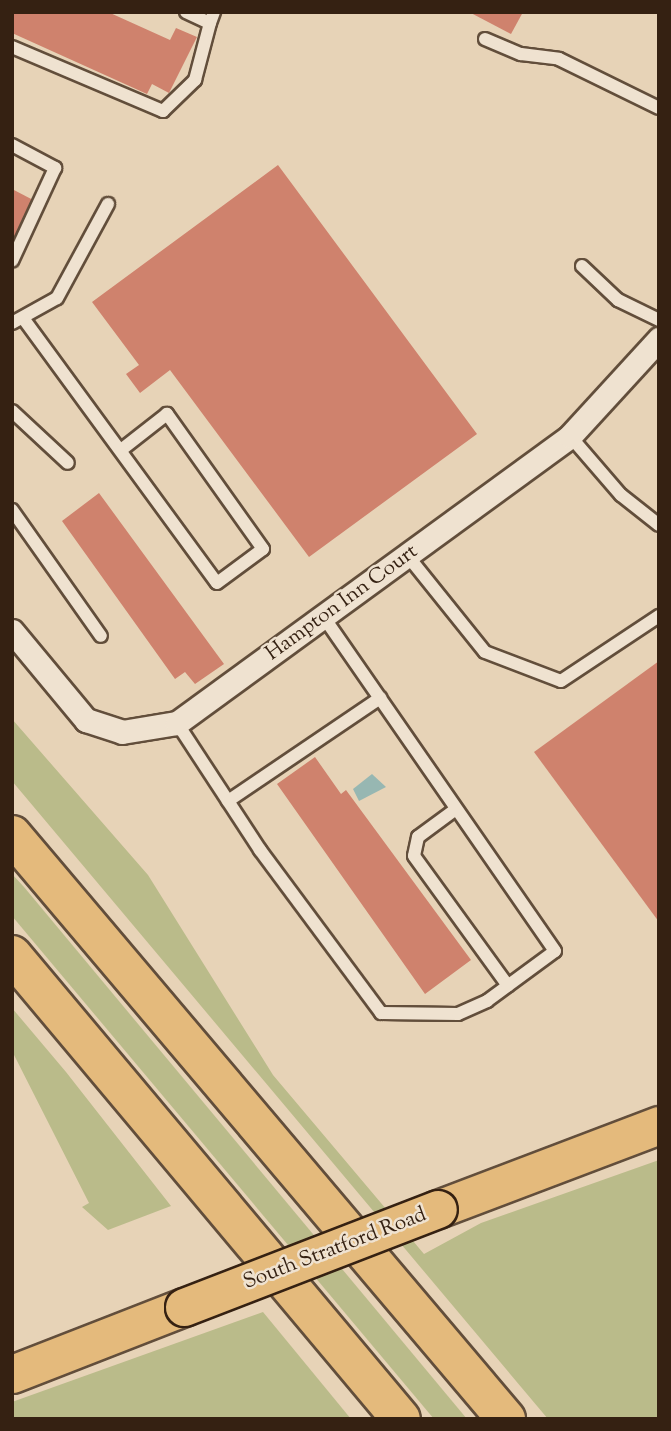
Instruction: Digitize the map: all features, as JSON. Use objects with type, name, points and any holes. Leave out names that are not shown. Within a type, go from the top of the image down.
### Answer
[{"type":"highway","points":[[12,835],[506,1419]]},
{"type":"highway","points":[[12,955],[401,1419]]},
{"type":"highway","points":[[363,1373],[377,1419]]},
{"type":"main road","name":"South Stratford Road","points":[[12,1374],[659,1125]]},
{"type":"street","name":"Hampton Inn Court","points":[[12,631],[86,720],[122,732],[177,723],[570,436],[659,340]]},
{"type":"lane","points":[[12,47],[163,111],[195,80],[212,18],[186,12]]},
{"type":"lane","points":[[485,39],[521,54],[559,59],[659,108]]},
{"type":"lane","points":[[12,145],[55,168],[12,261]]},
{"type":"lane","points":[[108,204],[57,298],[18,321],[121,450],[218,583],[263,549],[167,414],[121,450]]},
{"type":"lane","points":[[582,266],[618,300],[659,320]]},
{"type":"lane","points":[[12,411],[68,463]]},
{"type":"lane","points":[[570,436],[621,495],[659,525]]},
{"type":"lane","points":[[12,510],[101,636]]},
{"type":"lane","points":[[407,555],[485,652],[561,681],[659,616]]},
{"type":"lane","points":[[177,723],[228,801],[381,1013],[458,1014],[508,986],[555,951],[324,617]]},
{"type":"lane","points":[[228,801],[380,698]]},
{"type":"lane","points":[[456,809],[418,837],[414,856],[508,986]]},
{"type":"green space","points":[[12,719],[148,875],[273,1075],[424,1254],[481,1223],[659,1160],[659,1419],[548,1419],[12,781]]},
{"type":"green space","points":[[12,874],[467,1419],[434,1419],[12,916]]},
{"type":"green space","points":[[12,1008],[171,1206],[108,1230],[82,1207],[89,1203],[12,1051]]},
{"type":"green space","points":[[263,1312],[351,1419],[12,1419],[12,1402]]},
{"type":"water","points":[[372,774],[386,787],[359,801],[353,789]]},
{"type":"building","points":[[12,12],[108,12],[170,40],[176,28],[197,37],[169,93],[152,84],[147,94],[12,33]]},
{"type":"building","points":[[469,12],[523,12],[511,34]]},
{"type":"building","points":[[278,165],[477,434],[309,557],[170,370],[140,393],[126,374],[139,365],[92,302]]},
{"type":"building","points":[[12,189],[37,202],[12,253]]},
{"type":"building","points":[[99,493],[224,664],[195,684],[185,672],[175,679],[62,521]]},
{"type":"building","points":[[659,661],[659,922],[534,752]]},
{"type":"building","points":[[315,757],[341,794],[346,790],[471,960],[425,994],[277,784]]}]
